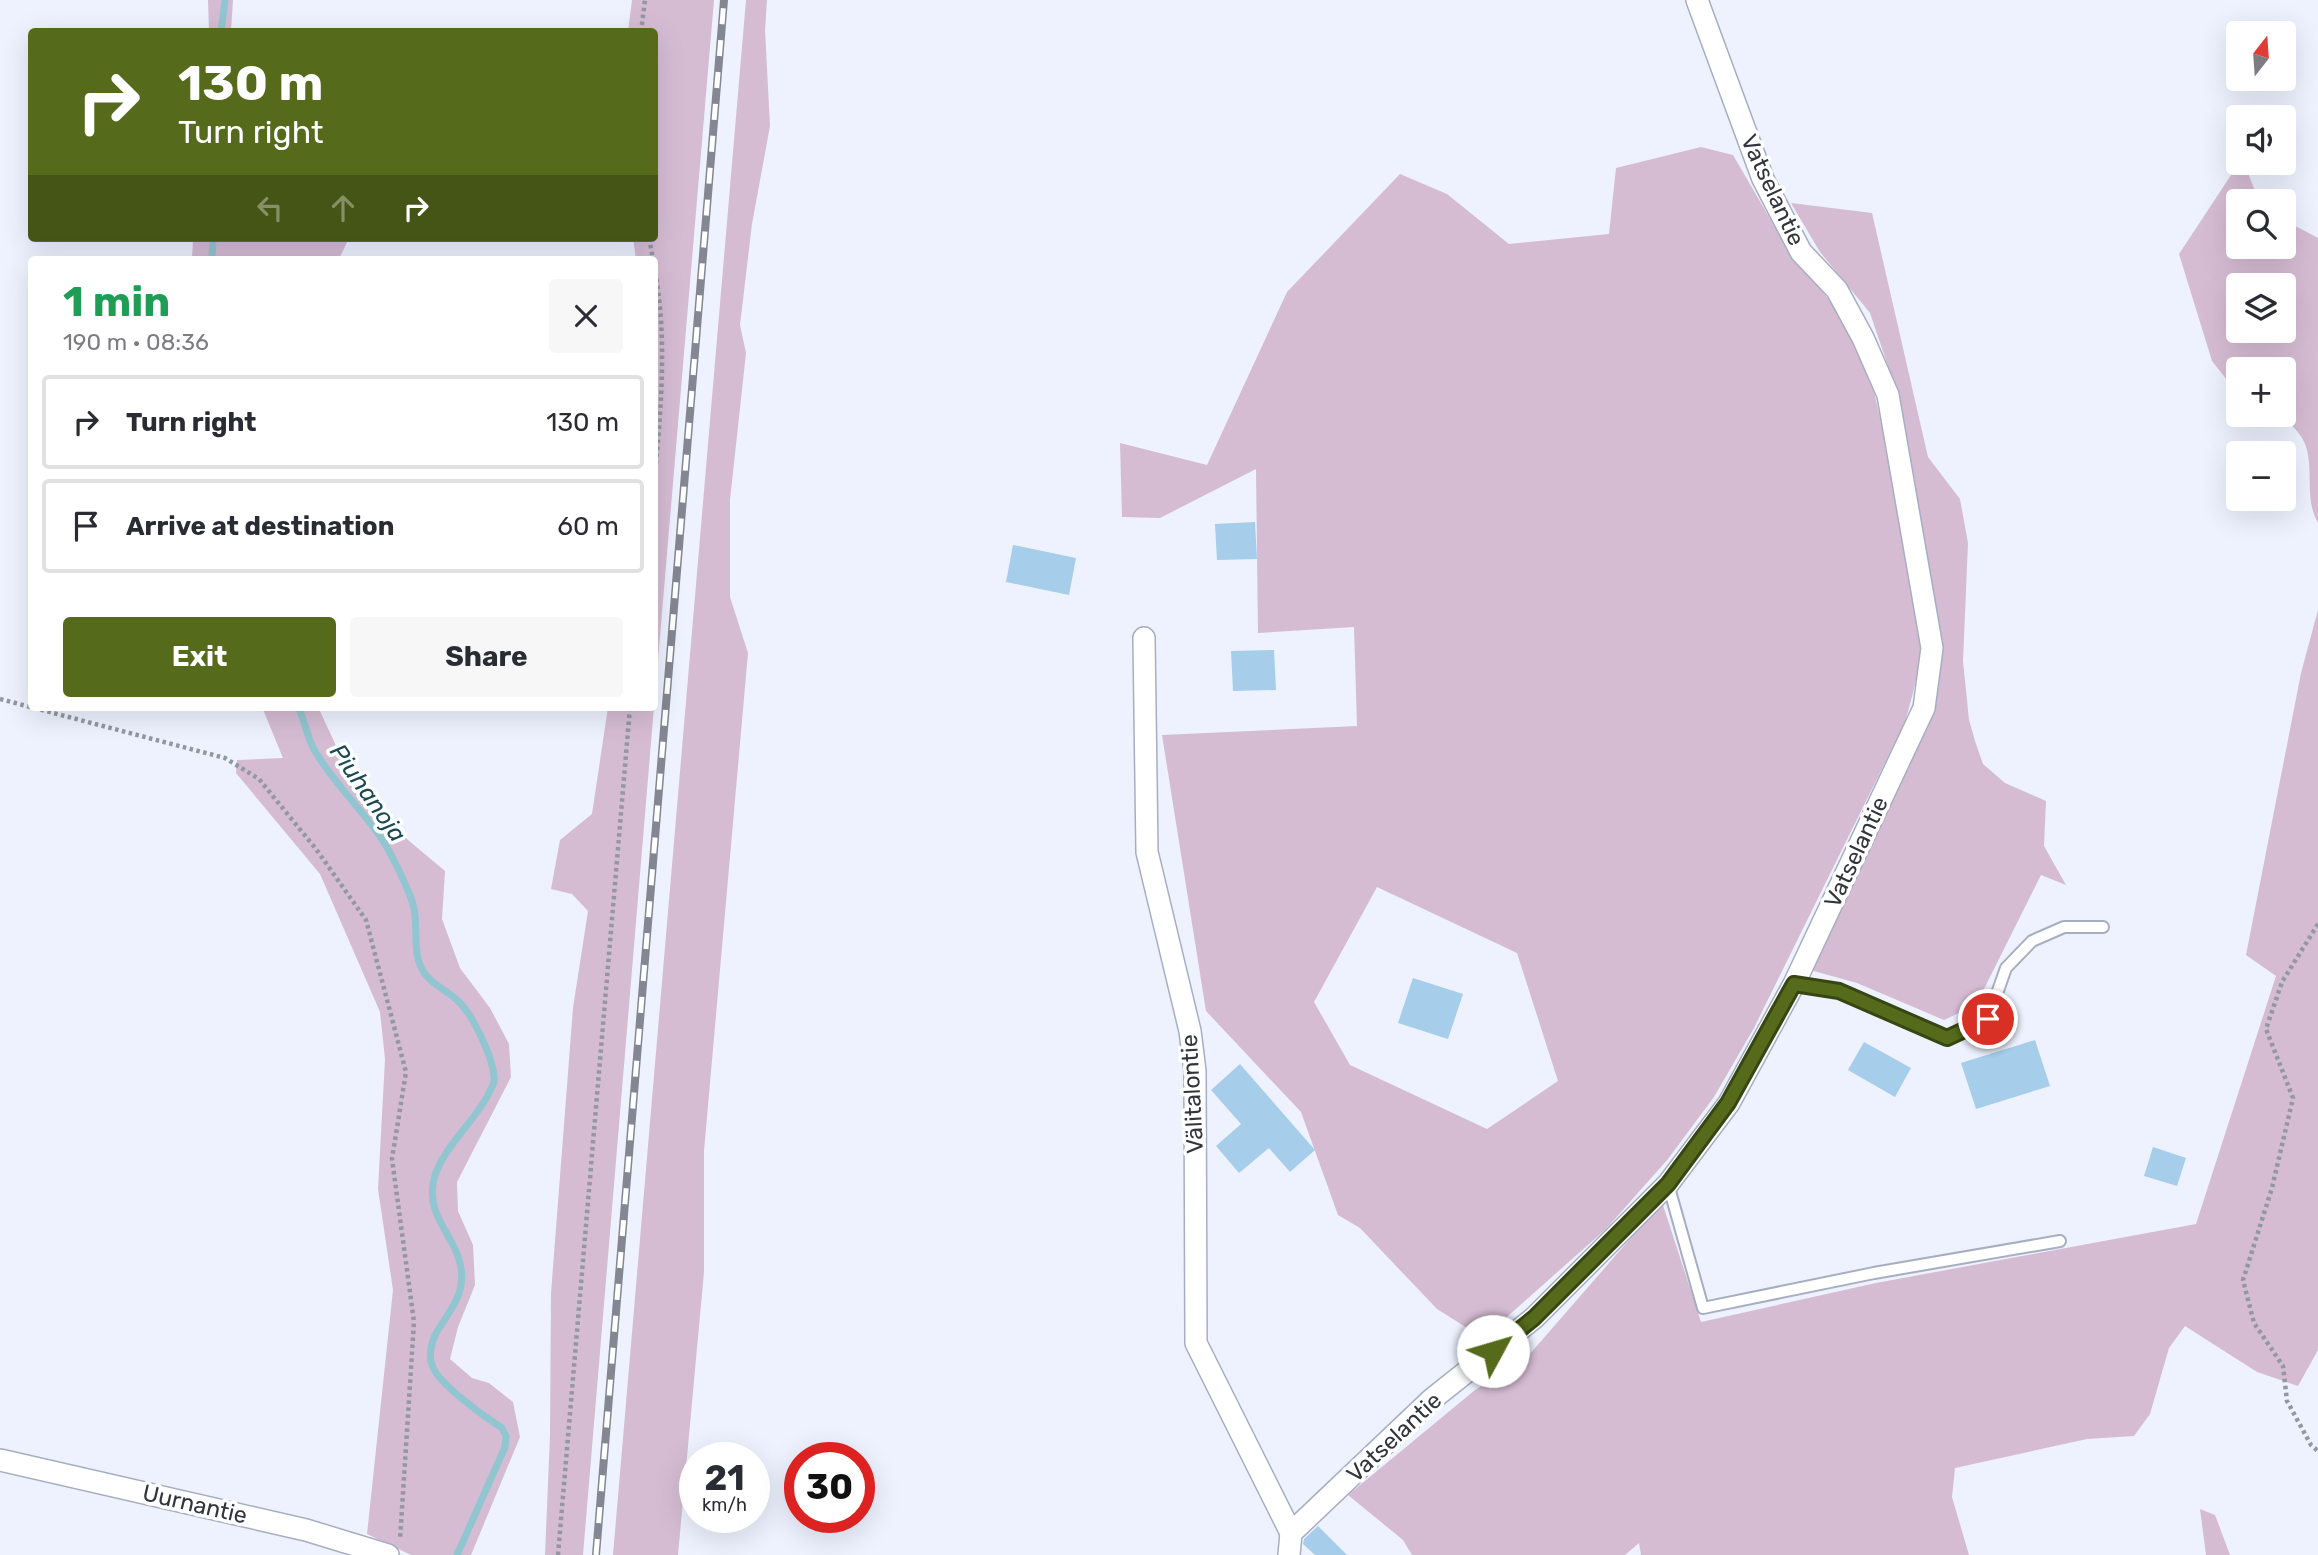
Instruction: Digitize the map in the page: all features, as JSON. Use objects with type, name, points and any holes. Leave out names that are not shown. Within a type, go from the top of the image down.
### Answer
[{"type":"street","name":"Vatselantie","points":[[1291,1533],[1431,1400],[1534,1318],[1668,1184],[1728,1103],[1794,984],[1924,708],[1932,648],[1888,395],[1863,338],[1837,290],[1801,252],[1763,179],[1697,0]]},
{"type":"street","name":"Välitalontie","points":[[1144,638],[1147,852],[1190,1031],[1195,1071],[1196,1343],[1291,1533]]},
{"type":"street","name":"Uurnantie","points":[[0,1460],[394,1548]]},
{"type":"street","points":[[1289,1555],[1291,1533]]},
{"type":"lane","points":[[1794,984],[1839,991],[1947,1038],[1988,1019],[2006,968],[2032,941],[2064,928],[2103,927]]},
{"type":"lane","points":[[1668,1184],[1703,1308],[1874,1273],[2060,1241]]},
{"type":"path","points":[[642,28],[645,0]]},
{"type":"path","points":[[658,283],[661,297],[661,414],[658,444]]},
{"type":"path","points":[[0,699],[28,706]]},
{"type":"path","points":[[46,711],[225,758],[259,779],[316,849],[366,920],[406,1072],[392,1159],[414,1322],[394,1548]]},
{"type":"path","points":[[558,1555],[630,711]]},
{"type":"path","points":[[2318,925],[2282,982],[2266,1029],[2293,1098],[2272,1188],[2244,1280],[2254,1323],[2283,1366],[2287,1401],[2311,1445],[2318,1451]]},
{"type":"shaded area","points":[[208,0],[233,0],[231,28],[209,28]]},
{"type":"shaded area","points":[[632,0],[714,0],[658,660],[658,256],[636,256],[634,242],[658,242],[658,28],[628,28]]},
{"type":"shaded area","points":[[746,0],[767,0],[765,30],[770,126],[752,224],[740,325],[746,353],[730,500],[730,597],[748,653],[704,1151],[704,1272],[688,1442],[679,1442],[678,1555],[613,1555]]},
{"type":"shaded area","points":[[1701,147],[1733,155],[1779,234],[1851,329],[1871,378],[1885,440],[1922,653],[1905,722],[1754,1028],[1714,1097],[1668,1159],[1606,1229],[1483,1338],[1437,1309],[1360,1228],[1338,1215],[1301,1112],[1206,1011],[1162,735],[1357,726],[1354,627],[1258,633],[1256,469],[1160,518],[1122,517],[1120,443],[1207,465],[1287,292],[1400,174],[1447,194],[1509,244],[1609,234],[1616,168]],"holes":[[[1377,887],[1517,953],[1558,1081],[1487,1129],[1350,1065],[1314,1002]]]},
{"type":"shaded area","points":[[2231,175],[2249,175],[2254,189],[2226,189],[2226,259],[2296,259],[2296,226],[2318,238],[2318,523],[2310,497],[2309,459],[2303,440],[2293,427],[2296,427],[2296,357],[2226,357],[2226,379],[2212,361],[2179,254]]},
{"type":"shaded area","points":[[1791,203],[1872,213],[1928,457],[1960,499],[1968,543],[1963,661],[1969,720],[1983,764],[2005,783],[2046,801],[2044,846],[2066,885],[2041,875],[1976,1005],[1944,1020],[1857,983],[1810,970],[1929,725],[1938,687],[1942,652],[1906,437],[1890,372],[1870,313],[1820,252]]},
{"type":"shaded area","points":[[193,242],[347,242],[340,256],[192,256]]},
{"type":"shaded area","points":[[2318,610],[2318,1350],[2298,1386],[2257,1372],[2185,1326],[2169,1348],[2150,1414],[2134,1436],[2087,1439],[1955,1468],[1952,1497],[1969,1555],[1641,1555],[1639,1543],[1625,1555],[1412,1555],[1403,1540],[1348,1495],[1475,1390],[1529,1355],[1662,1202],[1701,1322],[1876,1283],[2196,1224],[2276,976],[2246,955],[2301,673]]},
{"type":"shaded area","points":[[264,711],[320,711],[346,767],[408,840],[445,871],[442,919],[460,968],[490,1008],[509,1044],[511,1077],[457,1182],[458,1211],[473,1245],[475,1285],[458,1327],[450,1359],[472,1378],[489,1383],[513,1402],[520,1437],[471,1555],[411,1555],[367,1534],[393,1290],[378,1189],[385,1059],[380,1012],[320,874],[236,773],[237,760],[283,758]]},
{"type":"shaded area","points":[[607,711],[654,711],[583,1555],[545,1555],[550,1436],[551,1293],[573,1008],[588,911],[572,894],[551,889],[560,840],[592,814]]},
{"type":"shaded area","points":[[2200,1509],[2215,1515],[2230,1555],[2206,1555]]},
{"type":"building","points":[[1255,522],[1257,559],[1217,560],[1215,524]]},
{"type":"building","points":[[1013,545],[1076,558],[1069,595],[1006,582]]},
{"type":"building","points":[[1274,650],[1276,690],[1233,691],[1231,651]]},
{"type":"building","points":[[1413,978],[1463,994],[1448,1039],[1398,1023]]},
{"type":"building","points":[[2035,1040],[2050,1086],[1976,1109],[1961,1063]]},
{"type":"building","points":[[1864,1042],[1911,1068],[1895,1097],[1848,1070]]},
{"type":"building","points":[[1240,1064],[1315,1150],[1290,1172],[1269,1148],[1239,1173],[1216,1146],[1241,1124],[1211,1090]]},
{"type":"building","points":[[2153,1147],[2186,1158],[2177,1186],[2144,1176]]},
{"type":"building","points":[[1318,1526],[1347,1555],[1315,1555],[1303,1544],[1304,1539]]},
{"type":"waterway","name":"Piuhanoja","points":[[222,28],[225,0]]},
{"type":"waterway","name":"Piuhanoja","points":[[212,256],[213,242]]},
{"type":"waterway","name":"Piuhanoja","points":[[299,711],[315,751],[379,835],[402,877],[414,909],[417,953],[422,969],[433,982],[463,1006],[491,1061],[494,1083],[475,1115],[443,1157],[432,1192],[437,1214],[457,1253],[462,1273],[457,1299],[432,1342],[432,1365],[452,1390],[502,1428],[506,1436],[505,1447],[457,1555]]},
{"type":"railway","points":[[596,1555],[724,0]]},
{"type":"route","points":[[1493,1351],[1534,1318],[1668,1184],[1728,1103],[1794,984],[1839,991],[1947,1038],[1988,1019]]}]
